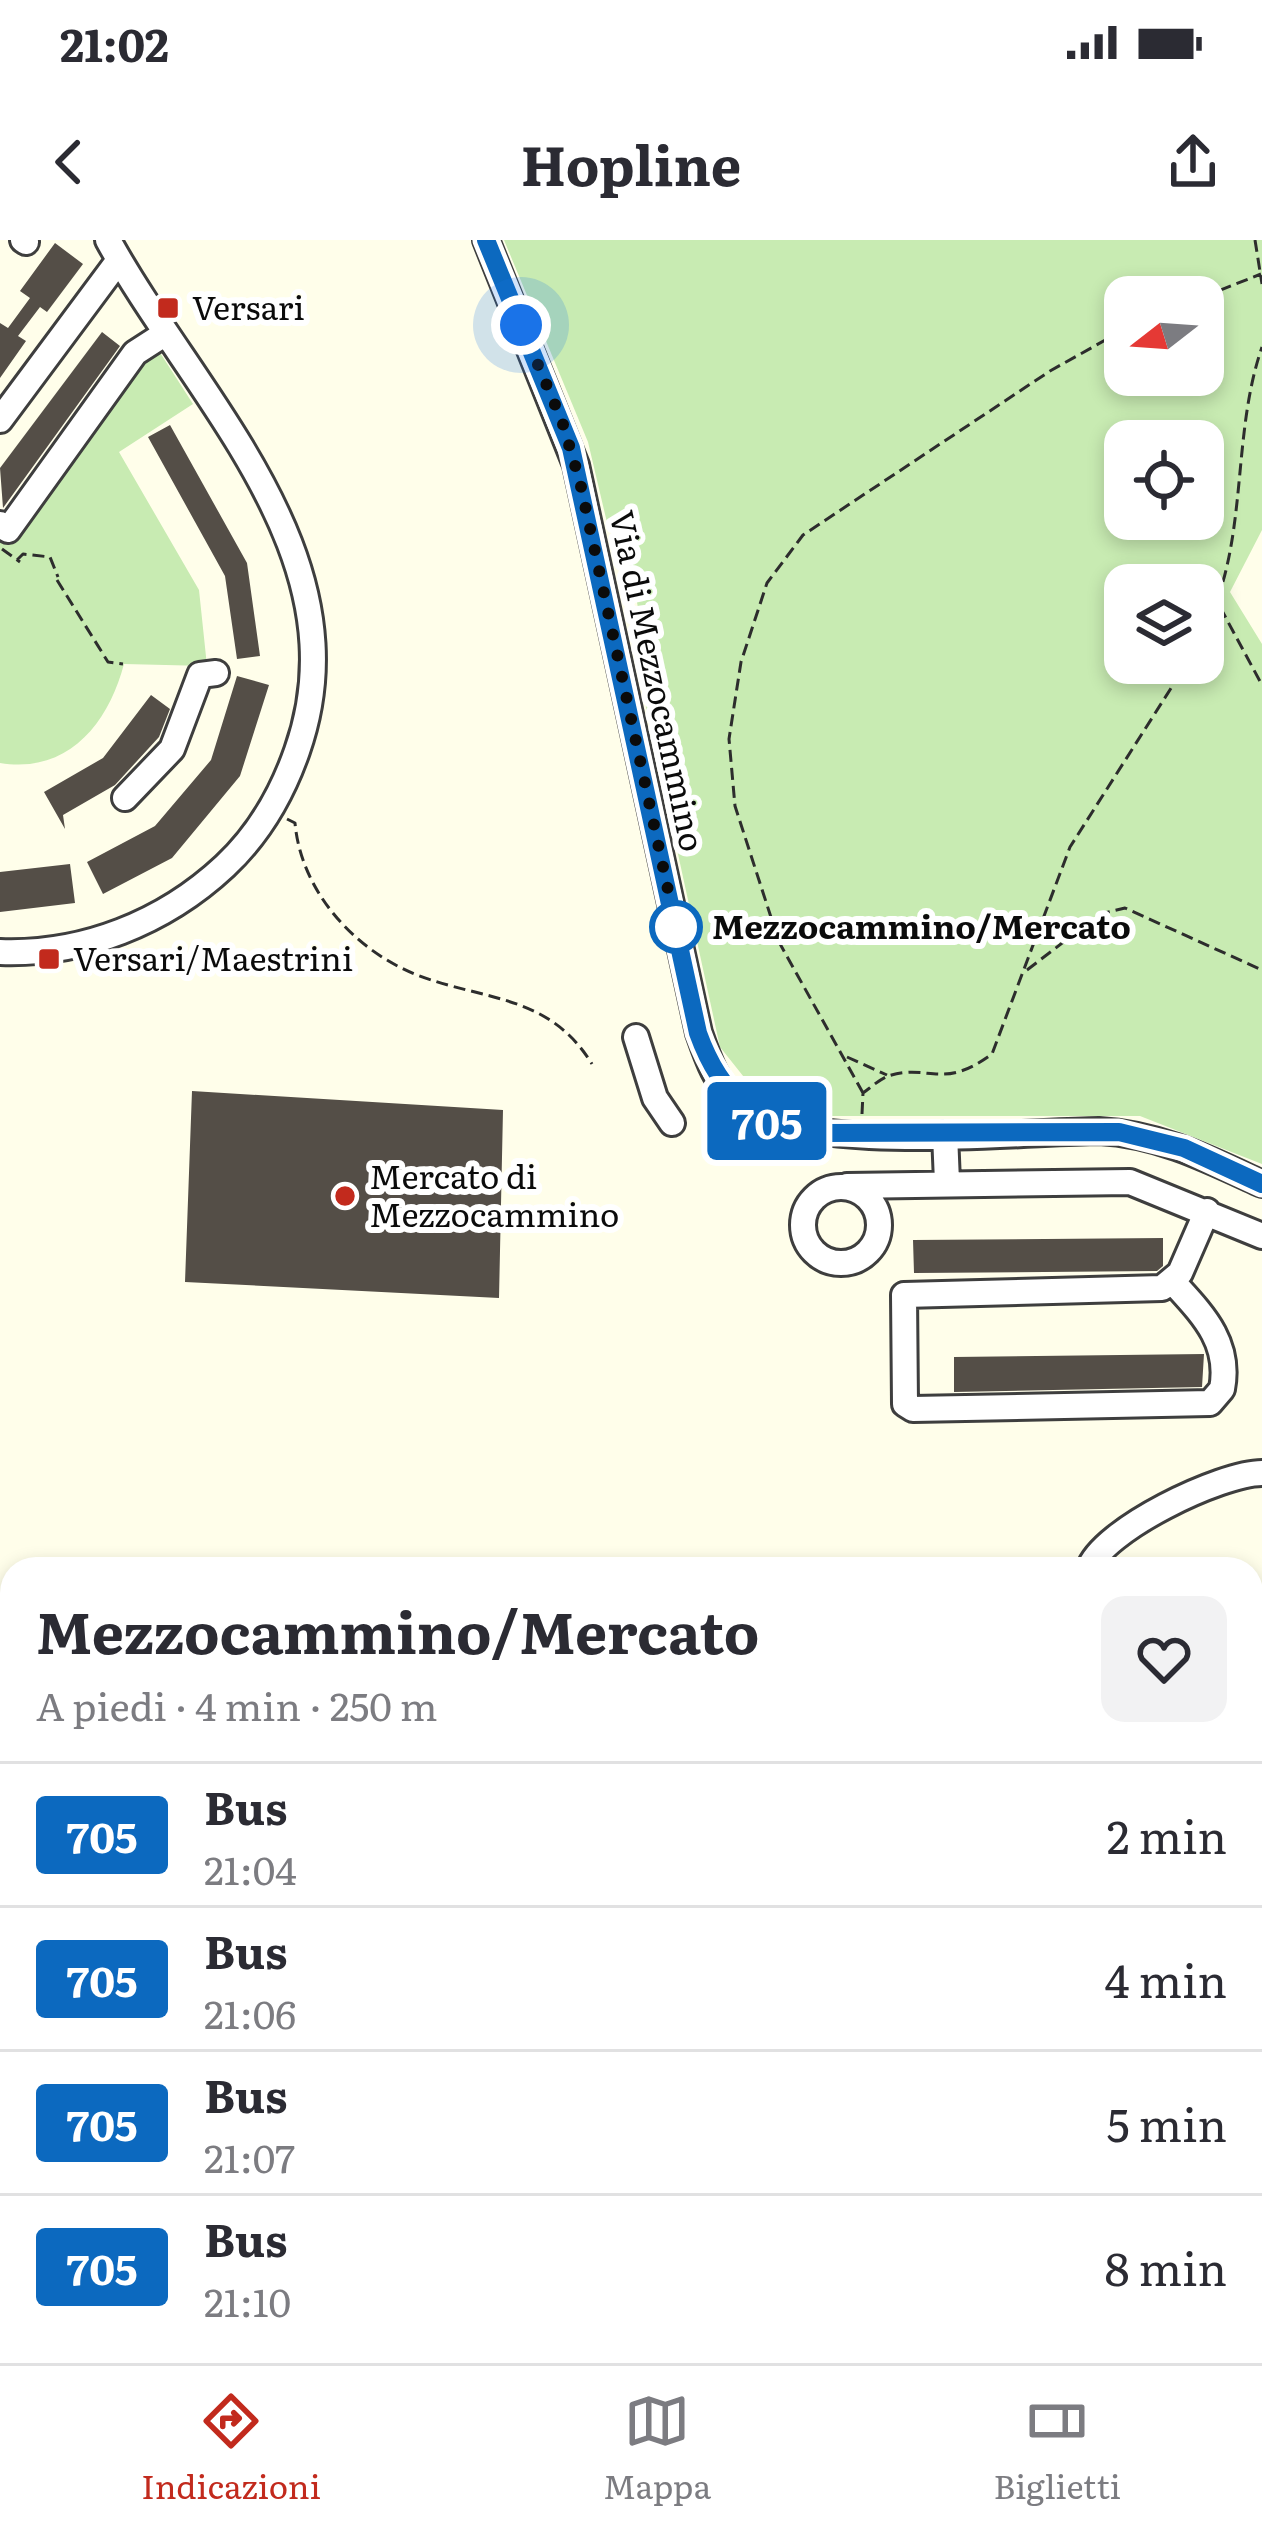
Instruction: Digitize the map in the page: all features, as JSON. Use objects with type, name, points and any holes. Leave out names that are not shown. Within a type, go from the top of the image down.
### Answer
[{"type":"street","name":"Via di Mezzocammino","points":[[486,240],[571,448],[706,1053],[727,1092],[759,1117],[797,1130],[1143,1136],[1262,1184]]},
{"type":"street","points":[[0,420],[114,250],[249,462],[298,560],[313,655],[302,738],[256,831],[204,885],[112,935],[50,950],[0,952]]},
{"type":"street","points":[[0,524],[8,530],[135,353],[166,333]]},
{"type":"street","points":[[125,798],[172,749],[200,675],[216,673]]},
{"type":"street","points":[[636,1037],[655,1098],[673,1123]]},
{"type":"street","points":[[945,1134],[947,1182]]},
{"type":"street","points":[[918,1183],[879,1231],[874,1245],[854,1261],[826,1260],[807,1242],[803,1228],[810,1202],[832,1187],[848,1186],[918,1183],[947,1182],[1130,1182],[1257,1234],[1262,1208]]},
{"type":"street","points":[[848,1186],[872,1201],[879,1231]]},
{"type":"street","points":[[1173,1282],[1207,1320],[1220,1346],[1223,1385],[1210,1403],[913,1409],[905,1404],[902,1304],[907,1293],[1155,1288],[1173,1282],[1207,1211]]},
{"type":"street","points":[[1094,1557],[1207,1485],[1262,1473]]},
{"type":"path","points":[[1255,240],[1262,284]]},
{"type":"path","points":[[1224,289],[1261,274]]},
{"type":"path","points":[[861,1134],[863,1093],[779,942],[735,806],[729,739],[741,662],[766,583],[803,536],[1050,371],[1104,341]]},
{"type":"path","points":[[1224,574],[1238,503],[1251,379],[1262,347]]},
{"type":"path","points":[[0,548],[18,561],[23,554],[50,557],[58,582],[108,662],[123,664]]},
{"type":"path","points":[[1224,615],[1262,685]]},
{"type":"path","points":[[845,1057],[889,1076],[942,1077],[970,1071],[992,1054],[1070,847],[1174,684]]},
{"type":"path","points":[[295,824],[301,863],[327,908],[389,961],[418,975],[524,1003],[573,1034],[592,1064]]},
{"type":"path","points":[[1027,970],[1100,914],[1125,908],[1262,970]]},
{"type":"path","points":[[863,1093],[889,1076]]},
{"type":"green space","points":[[504,240],[1262,240],[1262,530],[1230,592],[1262,644],[1262,1164],[1140,1116],[822,1116],[795,1113],[759,1096],[720,1047],[641,684],[651,670],[624,540],[609,531],[588,442]]},
{"type":"green space","points":[[157,348],[193,404],[119,452],[199,590],[207,666],[124,664],[107,706],[82,740],[46,761],[0,763],[0,536],[140,357]]},
{"type":"building","points":[[55,243],[83,264],[47,312],[40,307],[18,336],[26,341],[0,378],[0,323],[8,328],[30,298],[20,291]]},
{"type":"building","points":[[102,332],[120,346],[3,508],[0,468]]},
{"type":"building","points":[[170,425],[247,563],[260,656],[237,659],[225,576],[148,437]]},
{"type":"building","points":[[237,676],[269,685],[240,776],[172,858],[103,894],[87,862],[155,826],[211,760]]},
{"type":"building","points":[[151,695],[170,709],[159,737],[115,785],[63,815],[65,829],[44,792],[103,758]]},
{"type":"building","points":[[70,864],[75,903],[0,912],[0,872]]},
{"type":"building","name":"Mercato di Mezzocammino","points":[[192,1091],[503,1110],[499,1298],[185,1282]]},
{"type":"building","points":[[1163,1238],[1163,1266],[1157,1271],[914,1273],[913,1240]]},
{"type":"building","points":[[1204,1354],[1202,1387],[954,1392],[954,1357]]},
{"type":"bus line","name":"705","points":[[486,240],[571,448],[698,1033],[727,1092],[746,1110],[772,1123],[824,1133],[1099,1131],[1143,1136],[1184,1148],[1262,1184]]},
{"type":"place","name":"Versari","points":[[168,308]]},
{"type":"place","name":"Mezzocammino/Mercato","points":[[676,927]]},
{"type":"place","name":"Versari/Maestrini","points":[[49,959]]},
{"type":"place","name":"Mercato di Mezzocammino","points":[[345,1196]]},
{"type":"route","points":[[521,325],[562,421],[580,482],[676,927]]}]
